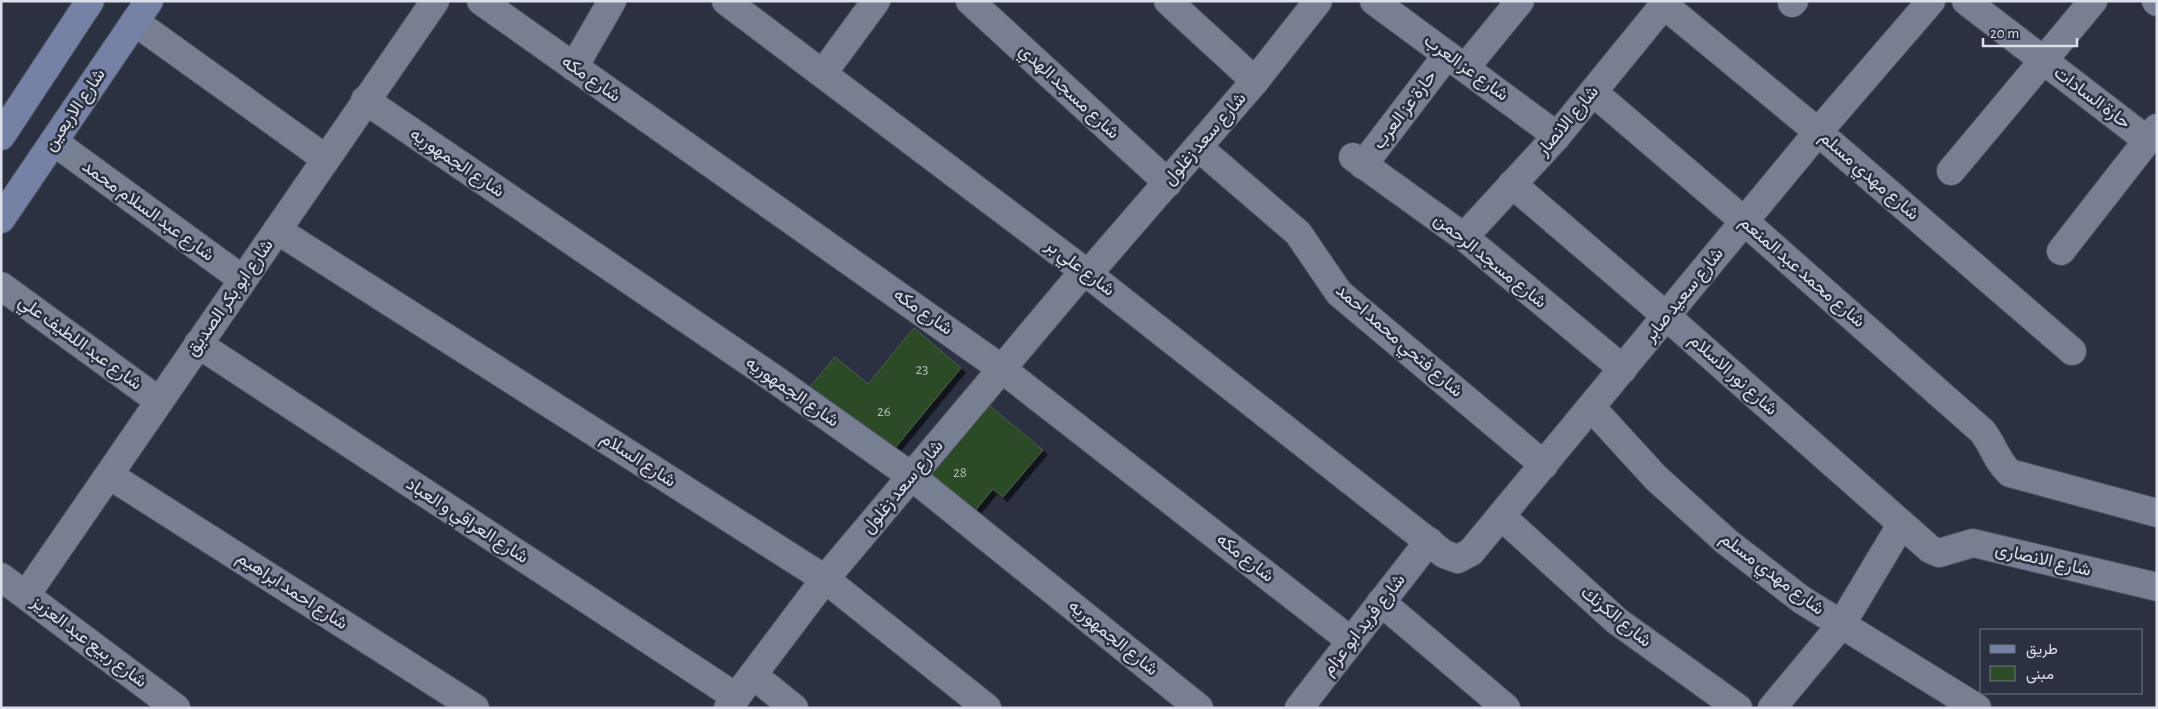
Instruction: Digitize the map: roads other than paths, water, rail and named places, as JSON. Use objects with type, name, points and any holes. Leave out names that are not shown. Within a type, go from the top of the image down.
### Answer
[{"type":"street","points":[[1,136],[90,1]]},
{"type":"street","name":"شارع مكه","points":[[481,1],[1002,368],[1351,641]]},
{"type":"street","points":[[574,67],[612,1]]},
{"type":"street","name":"شارع علي بر","points":[[726,1],[1086,273],[1429,541]]},
{"type":"street","points":[[822,73],[876,1]]},
{"type":"street","name":"شارع مسجد الهدي","points":[[970,1],[1168,184]]},
{"type":"street","points":[[1168,1],[1255,81]]},
{"type":"street","name":"شارع سعد زغلول","points":[[732,703],[825,579],[1002,368],[1168,184],[1255,81],[1318,1]]},
{"type":"street","name":"شارع عز العرب","points":[[1374,1],[1557,136]]},
{"type":"street","name":"حارة عز العرب","points":[[1358,161],[1456,61],[1520,1]]},
{"type":"street","name":"شارع سعيد صابر","points":[[1429,541],[1450,558],[1465,556],[1592,408],[1666,315],[1818,132],[1931,1]]},
{"type":"street","name":"حارة السادات","points":[[1966,1],[2044,61],[2152,134]]},
{"type":"street","points":[[1951,171],[2093,1]]},
{"type":"street","name":"شارع ابو بكر الصديق","points":[[26,595],[326,159],[430,3]]},
{"type":"street","name":"شارع مهدي مسلم","points":[[1665,3],[2072,351]]},
{"type":"street","name":"شارع الانصار","points":[[1464,237],[1557,136],[1665,3]]},
{"type":"street","points":[[142,11],[326,159]]},
{"type":"street","name":"شارع الاربعين","points":[[1,219],[142,11]]},
{"type":"street","name":"شارع محمد عبد المنعم","points":[[1592,92],[1744,221],[1982,431],[1990,440],[2004,468],[2018,477],[2157,513]]},
{"type":"street","name":"شارع الجمهوريه","points":[[365,100],[776,380],[911,476],[1200,708]]},
{"type":"street","points":[[2061,250],[2152,134]]},
{"type":"street","name":"شارع عبد السلام محمد","points":[[54,142],[242,279]]},
{"type":"street","name":"شارع فتحي محمد احمد","points":[[1198,148],[1298,233],[1339,293],[1544,465]]},
{"type":"street","name":"شارع مسجد الرحمن","points":[[1358,161],[1464,237],[1623,369]]},
{"type":"street","name":"شارع نور الاسلام","points":[[1512,184],[1666,315],[1930,549]]},
{"type":"street","name":"شارع السلام","points":[[277,230],[825,579],[987,708]]},
{"type":"street","name":"شارع عبد اللطيف علي","points":[[1,286],[159,401]]},
{"type":"street","name":"شارع العراقي و العباد","points":[[198,344],[732,703]]},
{"type":"street","name":"شارع مهدي مسلم","points":[[1592,408],[1656,478],[1727,542],[1802,600],[1977,708]]},
{"type":"street","name":"شارع احمد ابراهيم","points":[[109,475],[475,708]]},
{"type":"street","name":"شارع الكرنك","points":[[1501,516],[1617,621],[1738,708]]},
{"type":"street","points":[[1772,708],[1841,625],[1902,525]]},
{"type":"street","name":"شارع فريد ابو عزام","points":[[1299,708],[1429,541]]},
{"type":"street","name":"شارع الانصارى","points":[[1930,549],[1939,553],[1973,543],[2157,587]]},
{"type":"street","name":"شارع ربيع عبد العزيز","points":[[1,577],[176,708]]},
{"type":"street","points":[[1381,602],[1506,708]]},
{"type":"street","points":[[753,675],[794,708]]}]
